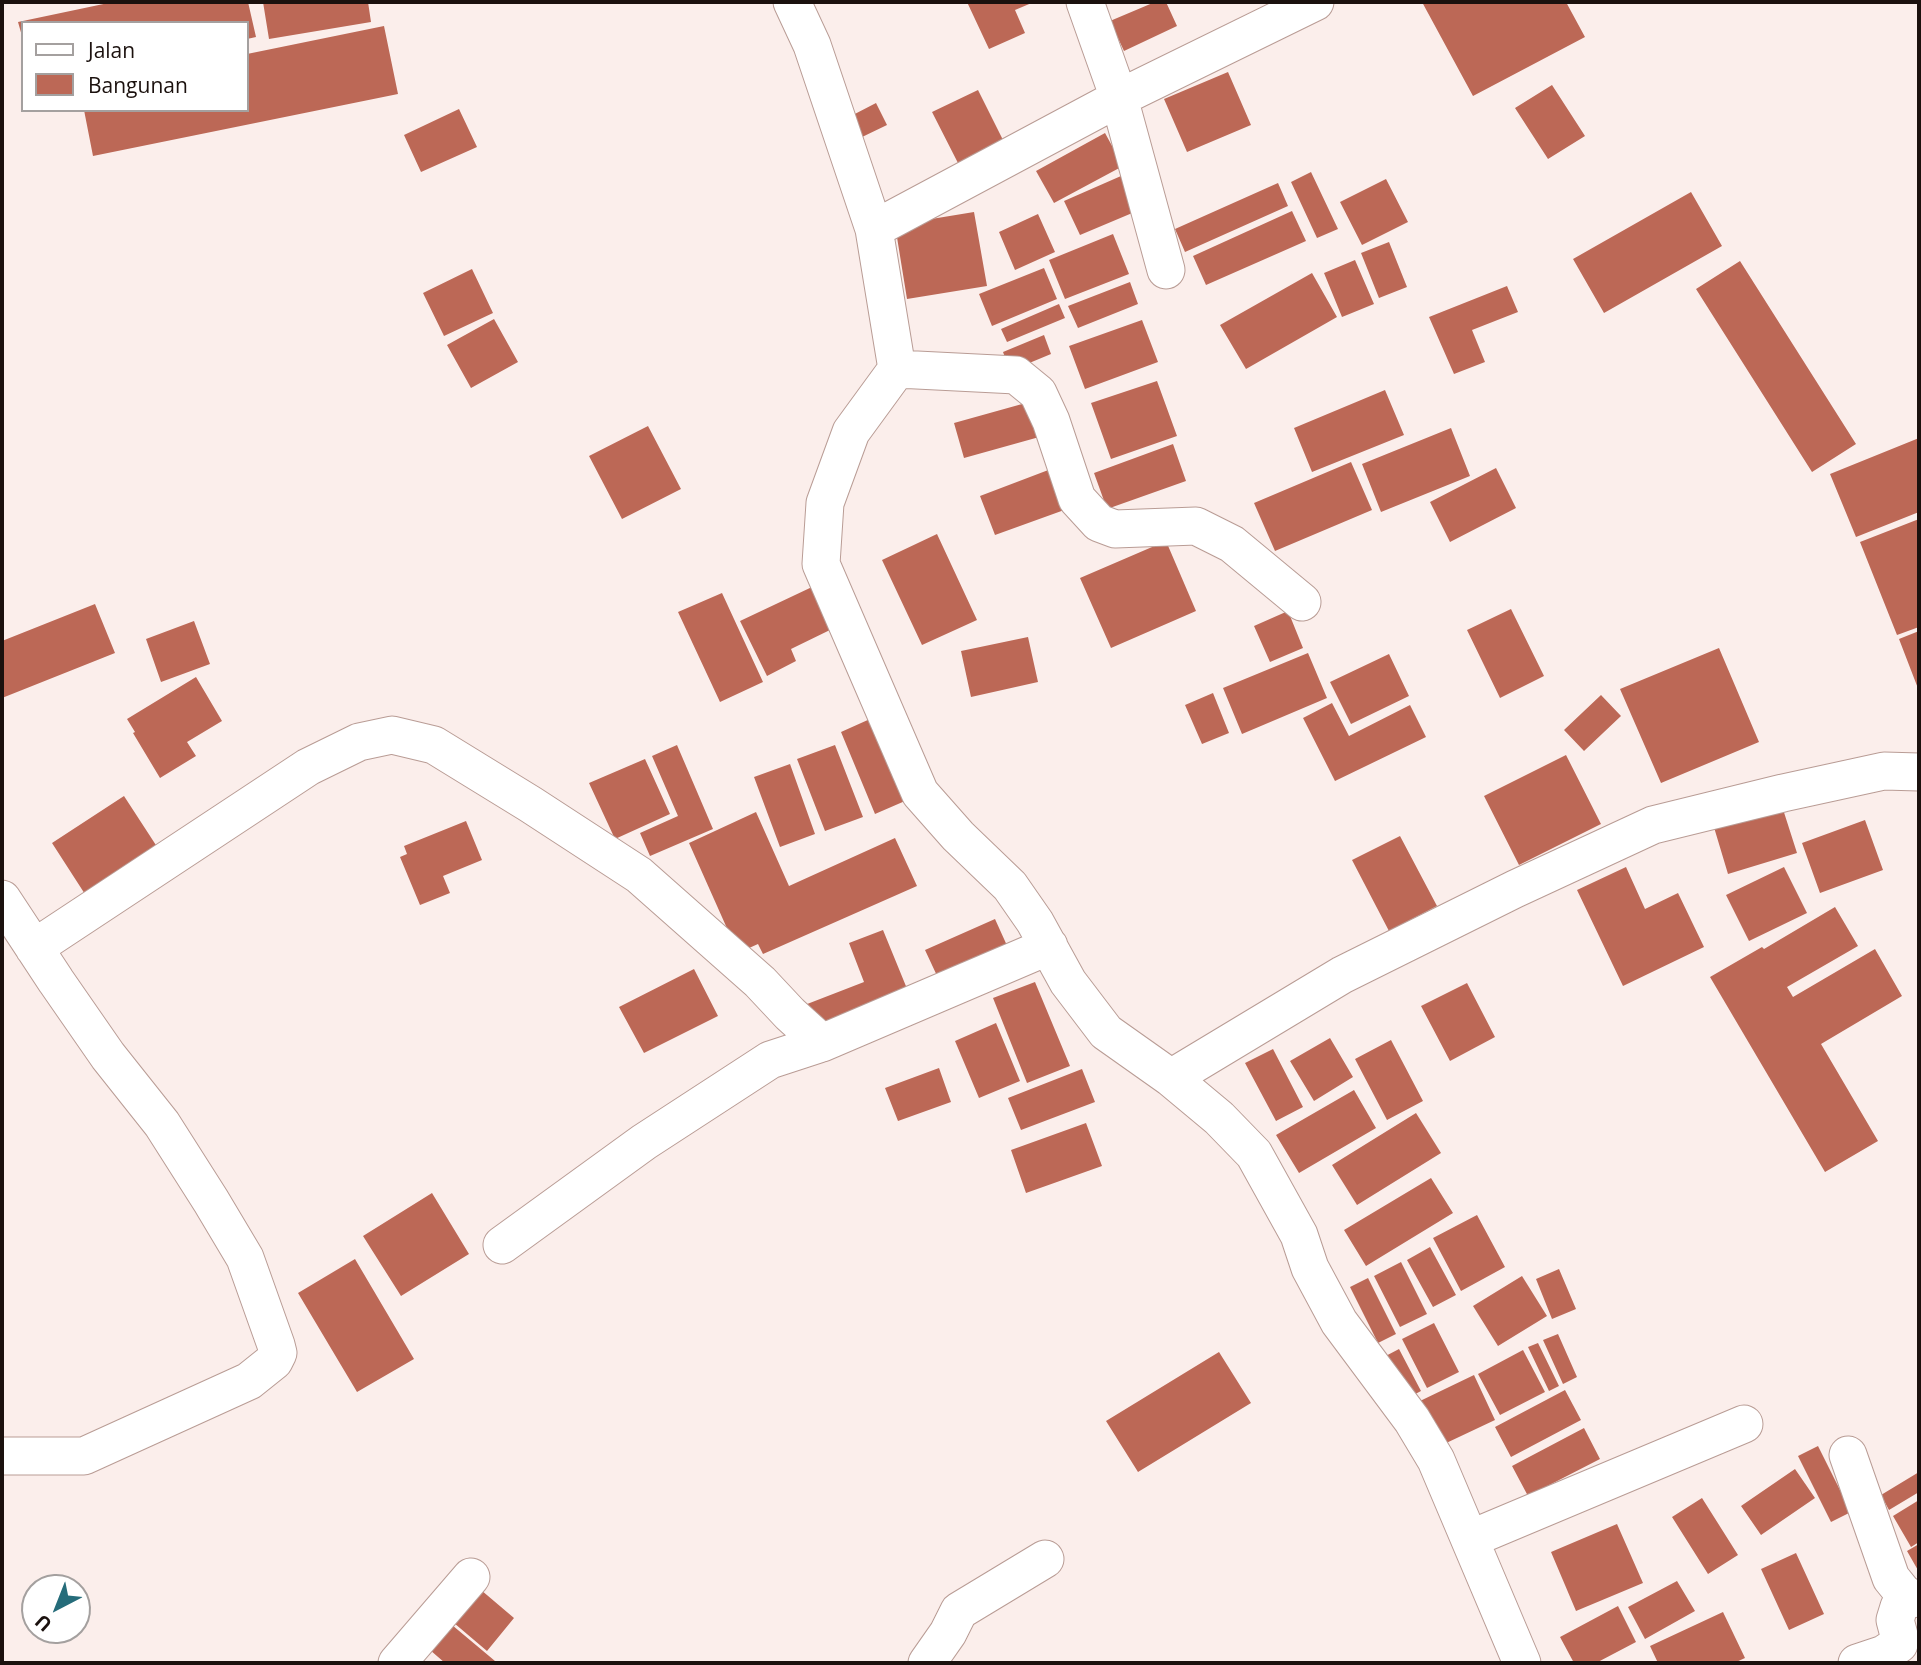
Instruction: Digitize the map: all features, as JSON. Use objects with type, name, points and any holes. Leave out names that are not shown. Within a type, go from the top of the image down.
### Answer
[{"type":"street","points":[[792,2],[812,44],[874,229],[897,369],[851,432],[825,503],[821,565],[920,793],[958,836],[1010,886],[1035,922],[1069,982],[1106,1032],[1171,1078],[1219,1118],[1254,1154],[1299,1235],[1310,1268],[1339,1322],[1412,1420],[1436,1460],[1522,1663]]},
{"type":"street","points":[[1085,2],[1119,98],[1166,270]]},
{"type":"street","points":[[874,229],[1119,98],[1315,2]]},
{"type":"street","points":[[897,369],[1016,375],[1038,393],[1051,421],[1077,499],[1100,523],[1115,529],[1196,526],[1232,544],[1302,602]]},
{"type":"street","points":[[34,948],[308,767],[359,742],[392,735],[434,745],[639,875],[760,982],[822,1043]]},
{"type":"street","points":[[1171,1078],[1342,975],[1653,825],[1884,771],[1919,772]]},
{"type":"street","points":[[2,899],[108,1056],[162,1124],[211,1201],[245,1258],[278,1353],[274,1361],[249,1381],[84,1456],[2,1456]]},
{"type":"street","points":[[502,1245],[644,1142],[770,1059],[822,1043],[1049,946]]},
{"type":"street","points":[[1470,1539],[1744,1424]]},
{"type":"street","points":[[1848,1455],[1891,1577],[1914,1599]]},
{"type":"street","points":[[927,1663],[948,1633],[959,1611],[1045,1559]]},
{"type":"street","points":[[397,1663],[471,1577]]},
{"type":"street","points":[[1857,1663],[1884,1654],[1899,1644],[1895,1620],[1899,1606],[1902,1602],[1914,1599]]},
{"type":"building","points":[[113,2],[248,2],[256,37],[248,39],[248,21],[23,21]]},
{"type":"building","points":[[263,2],[368,2],[371,22],[269,39]]},
{"type":"building","points":[[967,2],[1034,2],[1015,10],[1025,33],[989,49]]},
{"type":"building","points":[[1155,2],[1166,2],[1177,26],[1124,51],[1110,21]]},
{"type":"building","points":[[1422,2],[1566,2],[1585,37],[1473,96]]},
{"type":"building","points":[[384,26],[398,94],[93,156],[84,112],[248,112],[248,54]]},
{"type":"building","points":[[1228,72],[1251,125],[1187,152],[1164,99]]},
{"type":"building","points":[[1552,85],[1585,136],[1548,159],[1515,108]]},
{"type":"building","points":[[978,90],[1004,142],[959,165],[932,112]]},
{"type":"building","points":[[876,103],[887,125],[860,138],[849,117]]},
{"type":"building","points":[[459,109],[477,147],[421,172],[404,135]]},
{"type":"building","points":[[1105,133],[1123,166],[1054,203],[1036,171]]},
{"type":"building","points":[[1311,172],[1338,229],[1317,238],[1291,182]]},
{"type":"building","points":[[1121,176],[1137,211],[1080,235],[1064,201]]},
{"type":"building","points":[[1386,179],[1408,222],[1362,245],[1340,202]]},
{"type":"building","points":[[1278,183],[1288,206],[1185,252],[1175,229]]},
{"type":"building","points":[[1691,192],[1722,246],[1604,313],[1573,259]]},
{"type":"building","points":[[1292,211],[1306,241],[1206,285],[1193,256]]},
{"type":"building","points":[[974,212],[987,286],[907,299],[895,225]]},
{"type":"building","points":[[1038,214],[1055,252],[1015,270],[999,232]]},
{"type":"building","points":[[1113,234],[1129,274],[1065,299],[1049,260]]},
{"type":"building","points":[[1389,242],[1407,287],[1379,298],[1361,253]]},
{"type":"building","points":[[1355,260],[1374,304],[1342,317],[1324,273]]},
{"type":"building","points":[[1740,261],[1856,444],[1812,472],[1696,289]]},
{"type":"building","points":[[1044,268],[1057,299],[992,326],[979,294]]},
{"type":"building","points":[[472,269],[493,313],[444,336],[423,293]]},
{"type":"building","points":[[1312,273],[1337,317],[1246,369],[1220,325]]},
{"type":"building","points":[[1130,282],[1138,304],[1078,328],[1068,306]]},
{"type":"building","points":[[1507,286],[1518,312],[1472,330],[1485,362],[1454,374],[1429,317]]},
{"type":"building","points":[[1059,304],[1065,318],[1007,342],[1001,329]]},
{"type":"building","points":[[494,319],[518,362],[471,388],[447,345]]},
{"type":"building","points":[[1142,320],[1158,362],[1085,389],[1069,346]]},
{"type":"building","points":[[1044,335],[1051,354],[1010,371],[1003,352]]},
{"type":"building","points":[[1157,381],[1177,436],[1111,459],[1091,403]]},
{"type":"building","points":[[1385,390],[1404,435],[1312,472],[1294,428]]},
{"type":"building","points":[[1040,399],[1050,434],[964,458],[954,423]]},
{"type":"building","points":[[648,426],[681,489],[622,519],[589,456]]},
{"type":"building","points":[[1451,428],[1470,476],[1381,512],[1362,464]]},
{"type":"building","points":[[1919,438],[1919,512],[1856,537],[1830,474]]},
{"type":"building","points":[[1173,444],[1186,481],[1107,509],[1094,473]]},
{"type":"building","points":[[1351,462],[1372,510],[1275,551],[1254,503]]},
{"type":"building","points":[[1496,468],[1516,508],[1450,542],[1430,502]]},
{"type":"building","points":[[1051,469],[1067,509],[995,535],[980,496]]},
{"type":"building","points":[[1919,519],[1919,627],[1897,635],[1860,542]]},
{"type":"building","points":[[937,534],[977,620],[922,645],[882,560]]},
{"type":"building","points":[[1166,541],[1196,611],[1111,648],[1080,578]]},
{"type":"building","points":[[812,587],[832,629],[791,649],[796,661],[767,676],[740,621]]},
{"type":"building","points":[[722,593],[763,682],[720,702],[678,612]]},
{"type":"building","points":[[95,604],[115,653],[2,698],[2,641]]},
{"type":"building","points":[[1511,609],[1544,676],[1500,698],[1467,630]]},
{"type":"building","points":[[1288,611],[1303,648],[1270,662],[1254,626]]},
{"type":"building","points":[[194,621],[210,664],[161,682],[146,639]]},
{"type":"building","points":[[1919,631],[1919,691],[1899,639]]},
{"type":"building","points":[[1028,637],[1038,682],[971,697],[961,651]]},
{"type":"building","points":[[1719,648],[1759,742],[1661,783],[1620,689]]},
{"type":"building","points":[[1308,653],[1327,698],[1242,734],[1223,688]]},
{"type":"building","points":[[1389,654],[1409,696],[1351,724],[1330,682]]},
{"type":"building","points":[[196,677],[222,721],[187,742],[196,756],[160,778],[127,719]]},
{"type":"building","points":[[1213,693],[1229,733],[1202,744],[1185,705]]},
{"type":"building","points":[[1601,695],[1621,716],[1584,751],[1564,730]]},
{"type":"building","points":[[1332,703],[1349,736],[1410,705],[1426,737],[1335,781],[1303,718]]},
{"type":"building","points":[[870,719],[905,801],[875,814],[841,732]]},
{"type":"building","points":[[677,745],[713,829],[650,856],[640,833],[678,816],[652,756]]},
{"type":"building","points":[[835,745],[863,817],[825,831],[797,759]]},
{"type":"building","points":[[1566,755],[1601,824],[1519,865],[1484,796]]},
{"type":"building","points":[[645,759],[670,814],[615,839],[589,783]]},
{"type":"building","points":[[790,764],[815,834],[780,847],[754,777]]},
{"type":"building","points":[[124,796],[165,859],[92,905],[52,843]]},
{"type":"building","points":[[1781,803],[1797,853],[1728,874],[1713,824]]},
{"type":"building","points":[[756,812],[789,886],[895,838],[917,886],[763,954],[758,944],[738,953],[689,843]]},
{"type":"building","points":[[1865,820],[1883,870],[1820,893],[1802,843]]},
{"type":"building","points":[[466,821],[482,860],[443,876],[450,893],[420,905],[400,857],[407,854],[404,846]]},
{"type":"building","points":[[1400,836],[1437,906],[1389,931],[1352,860]]},
{"type":"building","points":[[1626,867],[1645,909],[1678,893],[1704,947],[1623,986],[1577,890]]},
{"type":"building","points":[[1784,867],[1807,913],[1749,941],[1726,895]]},
{"type":"building","points":[[1835,907],[1858,946],[1787,987],[1793,997],[1875,949],[1902,996],[1821,1044],[1878,1141],[1825,1172],[1710,977]]},
{"type":"building","points":[[995,919],[1009,950],[939,980],[925,950]]},
{"type":"building","points":[[883,930],[910,996],[813,1031],[802,1006],[864,982],[849,943]]},
{"type":"building","points":[[694,969],[718,1016],[644,1053],[619,1007]]},
{"type":"building","points":[[1035,982],[1070,1066],[1027,1083],[993,998]]},
{"type":"building","points":[[1467,983],[1495,1037],[1450,1061],[1421,1006]]},
{"type":"building","points":[[996,1023],[1020,1081],[979,1098],[955,1041]]},
{"type":"building","points":[[1330,1038],[1353,1077],[1314,1101],[1290,1061]]},
{"type":"building","points":[[1391,1040],[1423,1101],[1387,1120],[1355,1059]]},
{"type":"building","points":[[1273,1049],[1303,1107],[1276,1121],[1245,1063]]},
{"type":"building","points":[[939,1068],[951,1102],[898,1121],[885,1088]]},
{"type":"building","points":[[1082,1069],[1095,1102],[1021,1130],[1008,1098]]},
{"type":"building","points":[[1354,1090],[1376,1128],[1299,1173],[1276,1135]]},
{"type":"building","points":[[1416,1113],[1441,1153],[1357,1205],[1332,1165]]},
{"type":"building","points":[[1086,1123],[1102,1166],[1026,1193],[1011,1150]]},
{"type":"building","points":[[1431,1178],[1453,1213],[1366,1266],[1344,1230]]},
{"type":"building","points":[[432,1193],[469,1254],[401,1296],[363,1236]]},
{"type":"building","points":[[1477,1215],[1505,1267],[1461,1291],[1433,1238]]},
{"type":"building","points":[[1430,1247],[1456,1295],[1433,1307],[1407,1260]]},
{"type":"building","points":[[355,1259],[414,1359],[357,1392],[298,1293]]},
{"type":"building","points":[[1401,1262],[1427,1314],[1400,1327],[1374,1276]]},
{"type":"building","points":[[1559,1269],[1576,1309],[1552,1319],[1536,1279]]},
{"type":"building","points":[[1522,1276],[1547,1316],[1498,1346],[1473,1306]]},
{"type":"building","points":[[1368,1278],[1396,1334],[1378,1343],[1350,1287]]},
{"type":"building","points":[[1434,1323],[1459,1372],[1427,1388],[1402,1339]]},
{"type":"building","points":[[1558,1334],[1577,1377],[1563,1384],[1543,1340]]},
{"type":"building","points":[[1538,1343],[1559,1386],[1549,1391],[1528,1347]]},
{"type":"building","points":[[1399,1349],[1421,1391],[1402,1401],[1380,1359]]},
{"type":"building","points":[[1523,1350],[1545,1392],[1500,1415],[1478,1374]]},
{"type":"building","points":[[1219,1352],[1251,1403],[1138,1472],[1106,1421]]},
{"type":"building","points":[[1474,1375],[1495,1420],[1442,1445],[1420,1401]]},
{"type":"building","points":[[1565,1390],[1581,1420],[1511,1457],[1495,1427]]},
{"type":"building","points":[[1584,1428],[1600,1459],[1528,1496],[1512,1466]]},
{"type":"building","points":[[1818,1446],[1851,1512],[1831,1522],[1798,1456]]},
{"type":"building","points":[[1795,1469],[1815,1498],[1761,1535],[1741,1506]]},
{"type":"building","points":[[1919,1472],[1919,1492],[1889,1510],[1881,1495]]},
{"type":"building","points":[[1702,1498],[1738,1555],[1708,1574],[1672,1517]]},
{"type":"building","points":[[1919,1500],[1919,1542],[1911,1547],[1893,1516]]},
{"type":"building","points":[[1617,1524],[1643,1583],[1576,1611],[1551,1552]]},
{"type":"building","points":[[1919,1544],[1919,1572],[1907,1551]]},
{"type":"building","points":[[1796,1553],[1824,1614],[1789,1630],[1761,1569]]},
{"type":"building","points":[[1677,1581],[1695,1611],[1645,1639],[1628,1607]]},
{"type":"building","points":[[481,1590],[514,1618],[487,1651],[454,1623]]},
{"type":"building","points":[[1618,1606],[1636,1642],[1596,1663],[1574,1663],[1560,1637]]},
{"type":"building","points":[[1723,1612],[1745,1658],[1734,1663],[1658,1663],[1650,1646]]},
{"type":"building","points":[[452,1625],[495,1661],[445,1663],[430,1650]]}]
